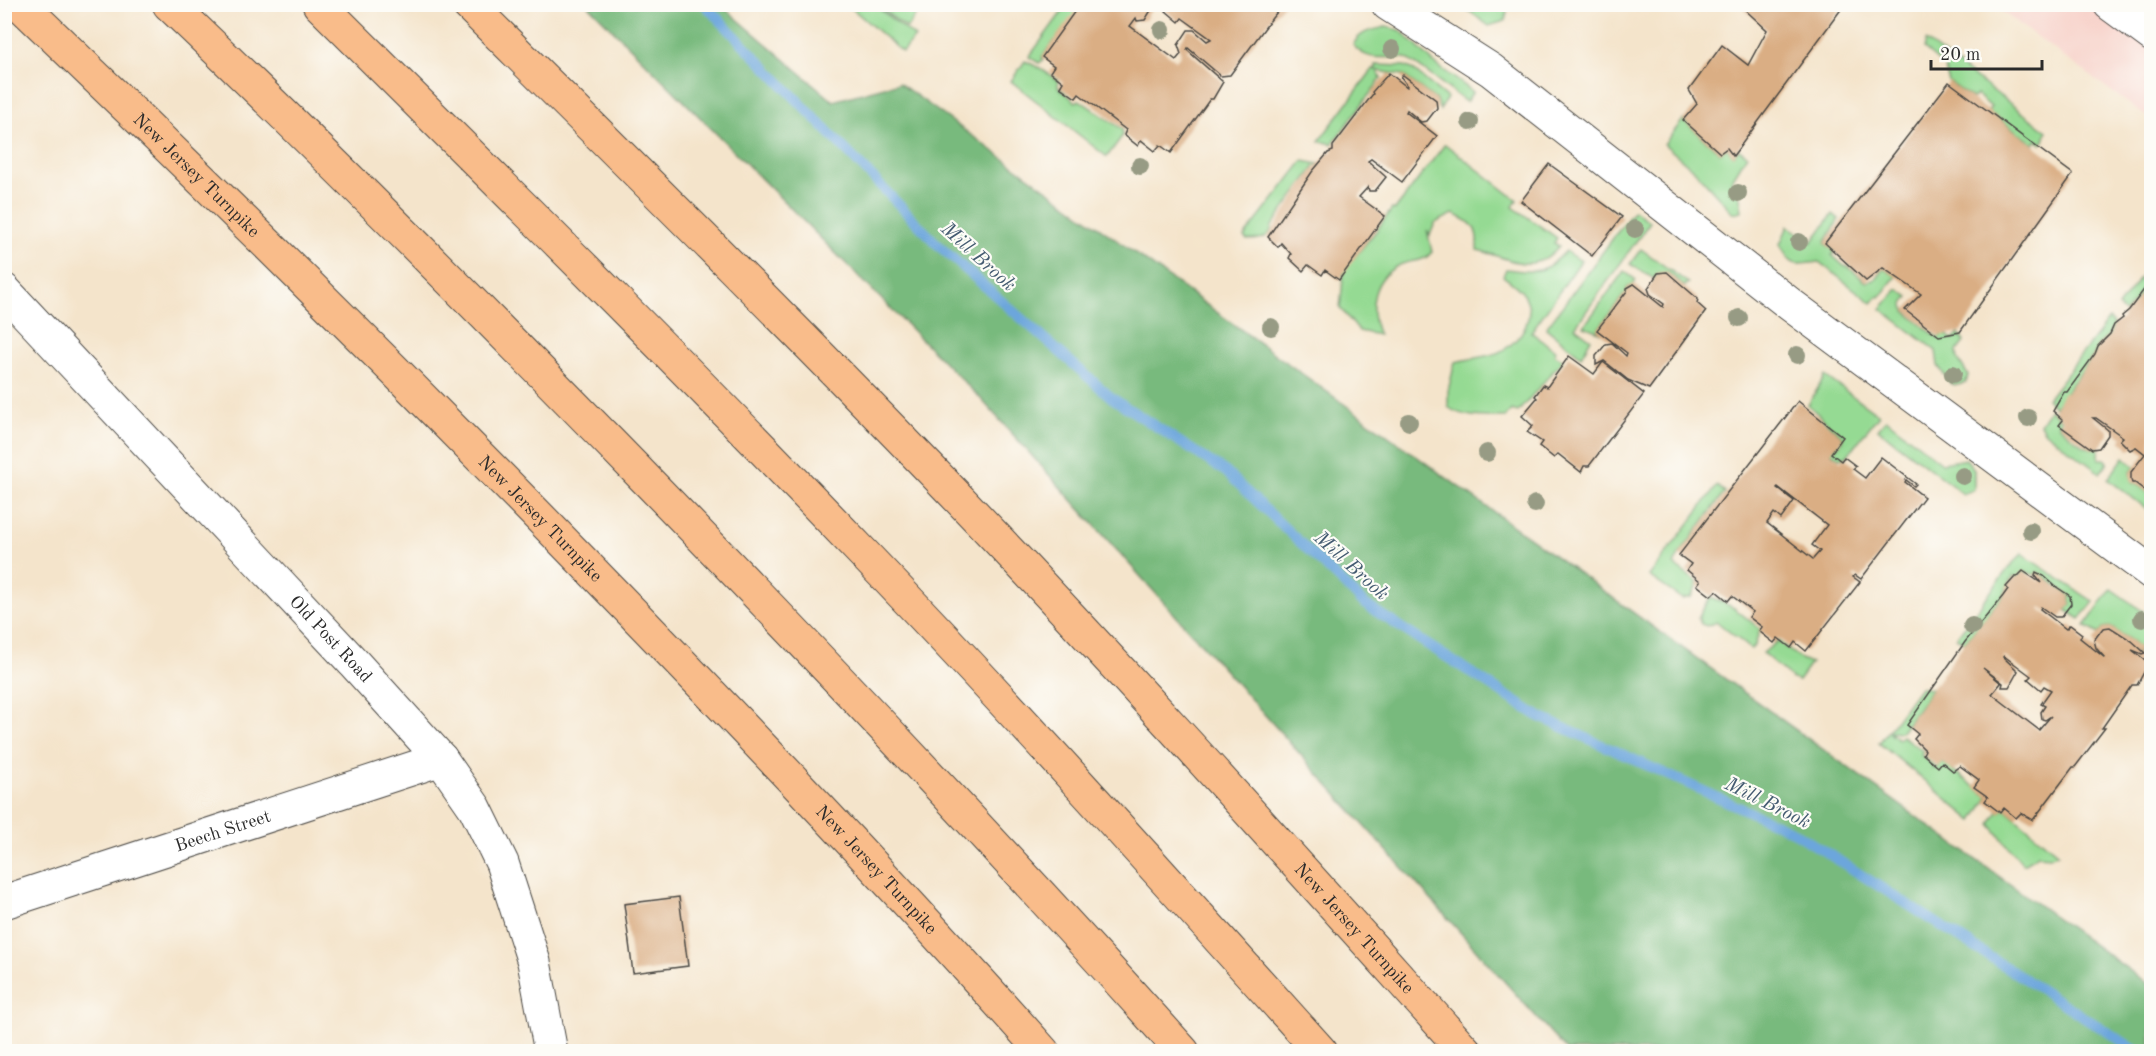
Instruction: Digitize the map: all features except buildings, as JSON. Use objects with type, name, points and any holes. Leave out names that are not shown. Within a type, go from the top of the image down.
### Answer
[{"type":"highway","name":"New Jersey Turnpike","points":[[20,4],[152,130],[428,403],[667,647],[964,964],[1043,1052]]},
{"type":"highway","points":[[169,4],[504,334],[759,596],[1063,918],[1183,1052]]},
{"type":"highway","points":[[319,4],[579,262],[865,555],[1144,855],[1321,1052]]},
{"type":"highway","name":"New Jersey Turnpike","points":[[468,4],[657,191],[940,479],[1220,779],[1466,1052]]},
{"type":"street","points":[[1388,4],[1491,70],[1791,305],[2151,573]]},
{"type":"street","points":[[2110,4],[2151,35]]},
{"type":"street","name":"Old Post Road","points":[[4,290],[441,759],[475,808],[502,863],[534,962],[551,1052]]},
{"type":"street","name":"Beech Street","points":[[4,902],[441,759]]},
{"type":"shaded area","points":[[1993,5],[2151,5],[2151,120]]},
{"type":"green space","points":[[588,5],[721,5],[833,101],[899,83],[2151,986],[2151,1051],[1567,1051],[981,399]]},
{"type":"green space","points":[[848,5],[874,5],[915,37],[902,52]]},
{"type":"green space","points":[[876,5],[923,5],[907,28]]},
{"type":"green space","points":[[1067,5],[1082,5],[1042,57],[1043,60],[1039,63],[1029,57]]},
{"type":"green space","points":[[1461,5],[1504,5],[1507,12],[1505,21],[1489,26]]},
{"type":"green space","points":[[1386,27],[1400,30],[1433,62],[1473,92],[1466,102],[1410,60],[1398,57],[1371,57],[1353,45],[1363,34]]},
{"type":"green space","points":[[1926,41],[2047,131],[2044,141],[2041,143],[2037,140],[2034,144],[1988,111],[1991,107],[1977,95],[1972,98],[1949,82],[1944,66],[1924,49]]},
{"type":"green space","points":[[1025,61],[1058,81],[1058,87],[1076,102],[1079,100],[1122,129],[1123,135],[1107,157],[1011,81]]},
{"type":"green space","points":[[1376,65],[1404,66],[1412,69],[1447,98],[1440,110],[1436,100],[1403,75],[1378,71],[1381,79],[1332,144],[1319,141],[1373,69],[1376,70]]},
{"type":"green space","points":[[1683,120],[1720,153],[1727,148],[1733,155],[1739,149],[1747,155],[1731,181],[1740,197],[1742,211],[1733,213],[1696,172],[1664,144]]},
{"type":"green space","points":[[1445,144],[1517,200],[1513,207],[1557,238],[1554,243],[1559,246],[1549,256],[1539,261],[1520,263],[1510,260],[1477,250],[1476,231],[1470,223],[1453,214],[1435,223],[1430,235],[1427,230],[1432,252],[1429,255],[1392,269],[1378,285],[1373,314],[1379,335],[1359,331],[1340,308],[1344,270],[1392,209],[1395,210]]},
{"type":"green space","points":[[1303,161],[1319,164],[1315,166],[1272,226],[1269,234],[1260,239],[1247,240],[1244,237]]},
{"type":"green space","points":[[1634,210],[1650,222],[1575,327],[1591,339],[1581,356],[1546,328]]},
{"type":"green space","points":[[1833,214],[1839,219],[1825,243],[1835,252],[1832,255],[1866,282],[1874,280],[1883,268],[1896,276],[1880,297],[1878,296],[1872,303],[1819,262],[1794,263],[1787,257],[1780,244],[1788,226],[1812,242]]},
{"type":"green space","points":[[1641,249],[1688,283],[1684,286],[1680,284],[1667,272],[1658,273],[1654,279],[1630,264]]},
{"type":"green space","points":[[1566,251],[1581,261],[1531,332],[1556,351],[1554,354],[1563,360],[1518,412],[1511,410],[1506,417],[1461,414],[1448,407],[1448,391],[1455,362],[1504,350],[1516,340],[1528,319],[1526,299],[1518,288],[1503,276],[1506,269],[1533,271],[1546,268]]},
{"type":"green space","points":[[2151,263],[2151,280],[2125,313],[2118,307]]},
{"type":"green space","points":[[1624,271],[1636,280],[1627,288],[1597,330],[1601,333],[1584,326]]},
{"type":"green space","points":[[1898,289],[1909,297],[1904,304],[1905,311],[1938,338],[1944,332],[1953,340],[1959,334],[1964,342],[1957,351],[1958,359],[1968,375],[1966,383],[1951,384],[1938,366],[1936,351],[1881,309]]},
{"type":"green space","points":[[2109,319],[2114,325],[2110,334],[2098,346],[2095,354],[2055,407],[2047,399]]},
{"type":"green space","points":[[1825,376],[1879,415],[1847,456],[1840,458],[1830,452],[1841,443],[1843,437],[1808,405]]},
{"type":"green space","points":[[2050,409],[2061,420],[2058,425],[2072,437],[2088,447],[2099,449],[2099,459],[2105,459],[2108,462],[2100,473],[2045,432],[2040,424]]},
{"type":"green space","points":[[1886,419],[1942,463],[1966,459],[1974,469],[1974,490],[1963,494],[1878,429]]},
{"type":"green space","points":[[2124,457],[2135,467],[2131,472],[2132,483],[2151,495],[2151,512],[2108,479]]},
{"type":"green space","points":[[1717,486],[1725,492],[1674,565],[1697,582],[1691,597],[1682,599],[1649,576]]},
{"type":"green space","points":[[2022,554],[2094,602],[2080,619],[2066,610],[2071,604],[2070,596],[2042,574],[2037,572],[2035,575],[2024,571],[2017,577],[2013,576],[2003,596],[1965,642],[1956,638],[2010,566]]},
{"type":"green space","points":[[2111,589],[2151,617],[2151,665],[2132,650],[2145,653],[2132,641],[2110,627],[2103,628],[2099,634],[2085,626]]},
{"type":"green space","points":[[1711,597],[1734,608],[1760,629],[1755,645],[1751,649],[1717,622],[1707,626],[1701,624],[1698,617]]},
{"type":"green space","points":[[1778,641],[1799,658],[1811,663],[1798,681],[1791,678],[1763,653]]},
{"type":"green space","points":[[1920,687],[1932,689],[1901,732],[1889,731],[1892,736],[1891,732],[1898,739],[1902,736],[1923,751],[1921,755],[1934,766],[1932,769],[1938,767],[1942,762],[1988,797],[1973,821],[1879,743]]},
{"type":"green space","points":[[2004,808],[2058,854],[2038,855],[2023,864],[1990,824],[1998,811]]},
{"type":"waterway","name":"Mill Brook","points":[[704,4],[940,247],[1112,398],[1226,472],[1366,605],[1538,716],[1794,832],[2139,1052]]}]
